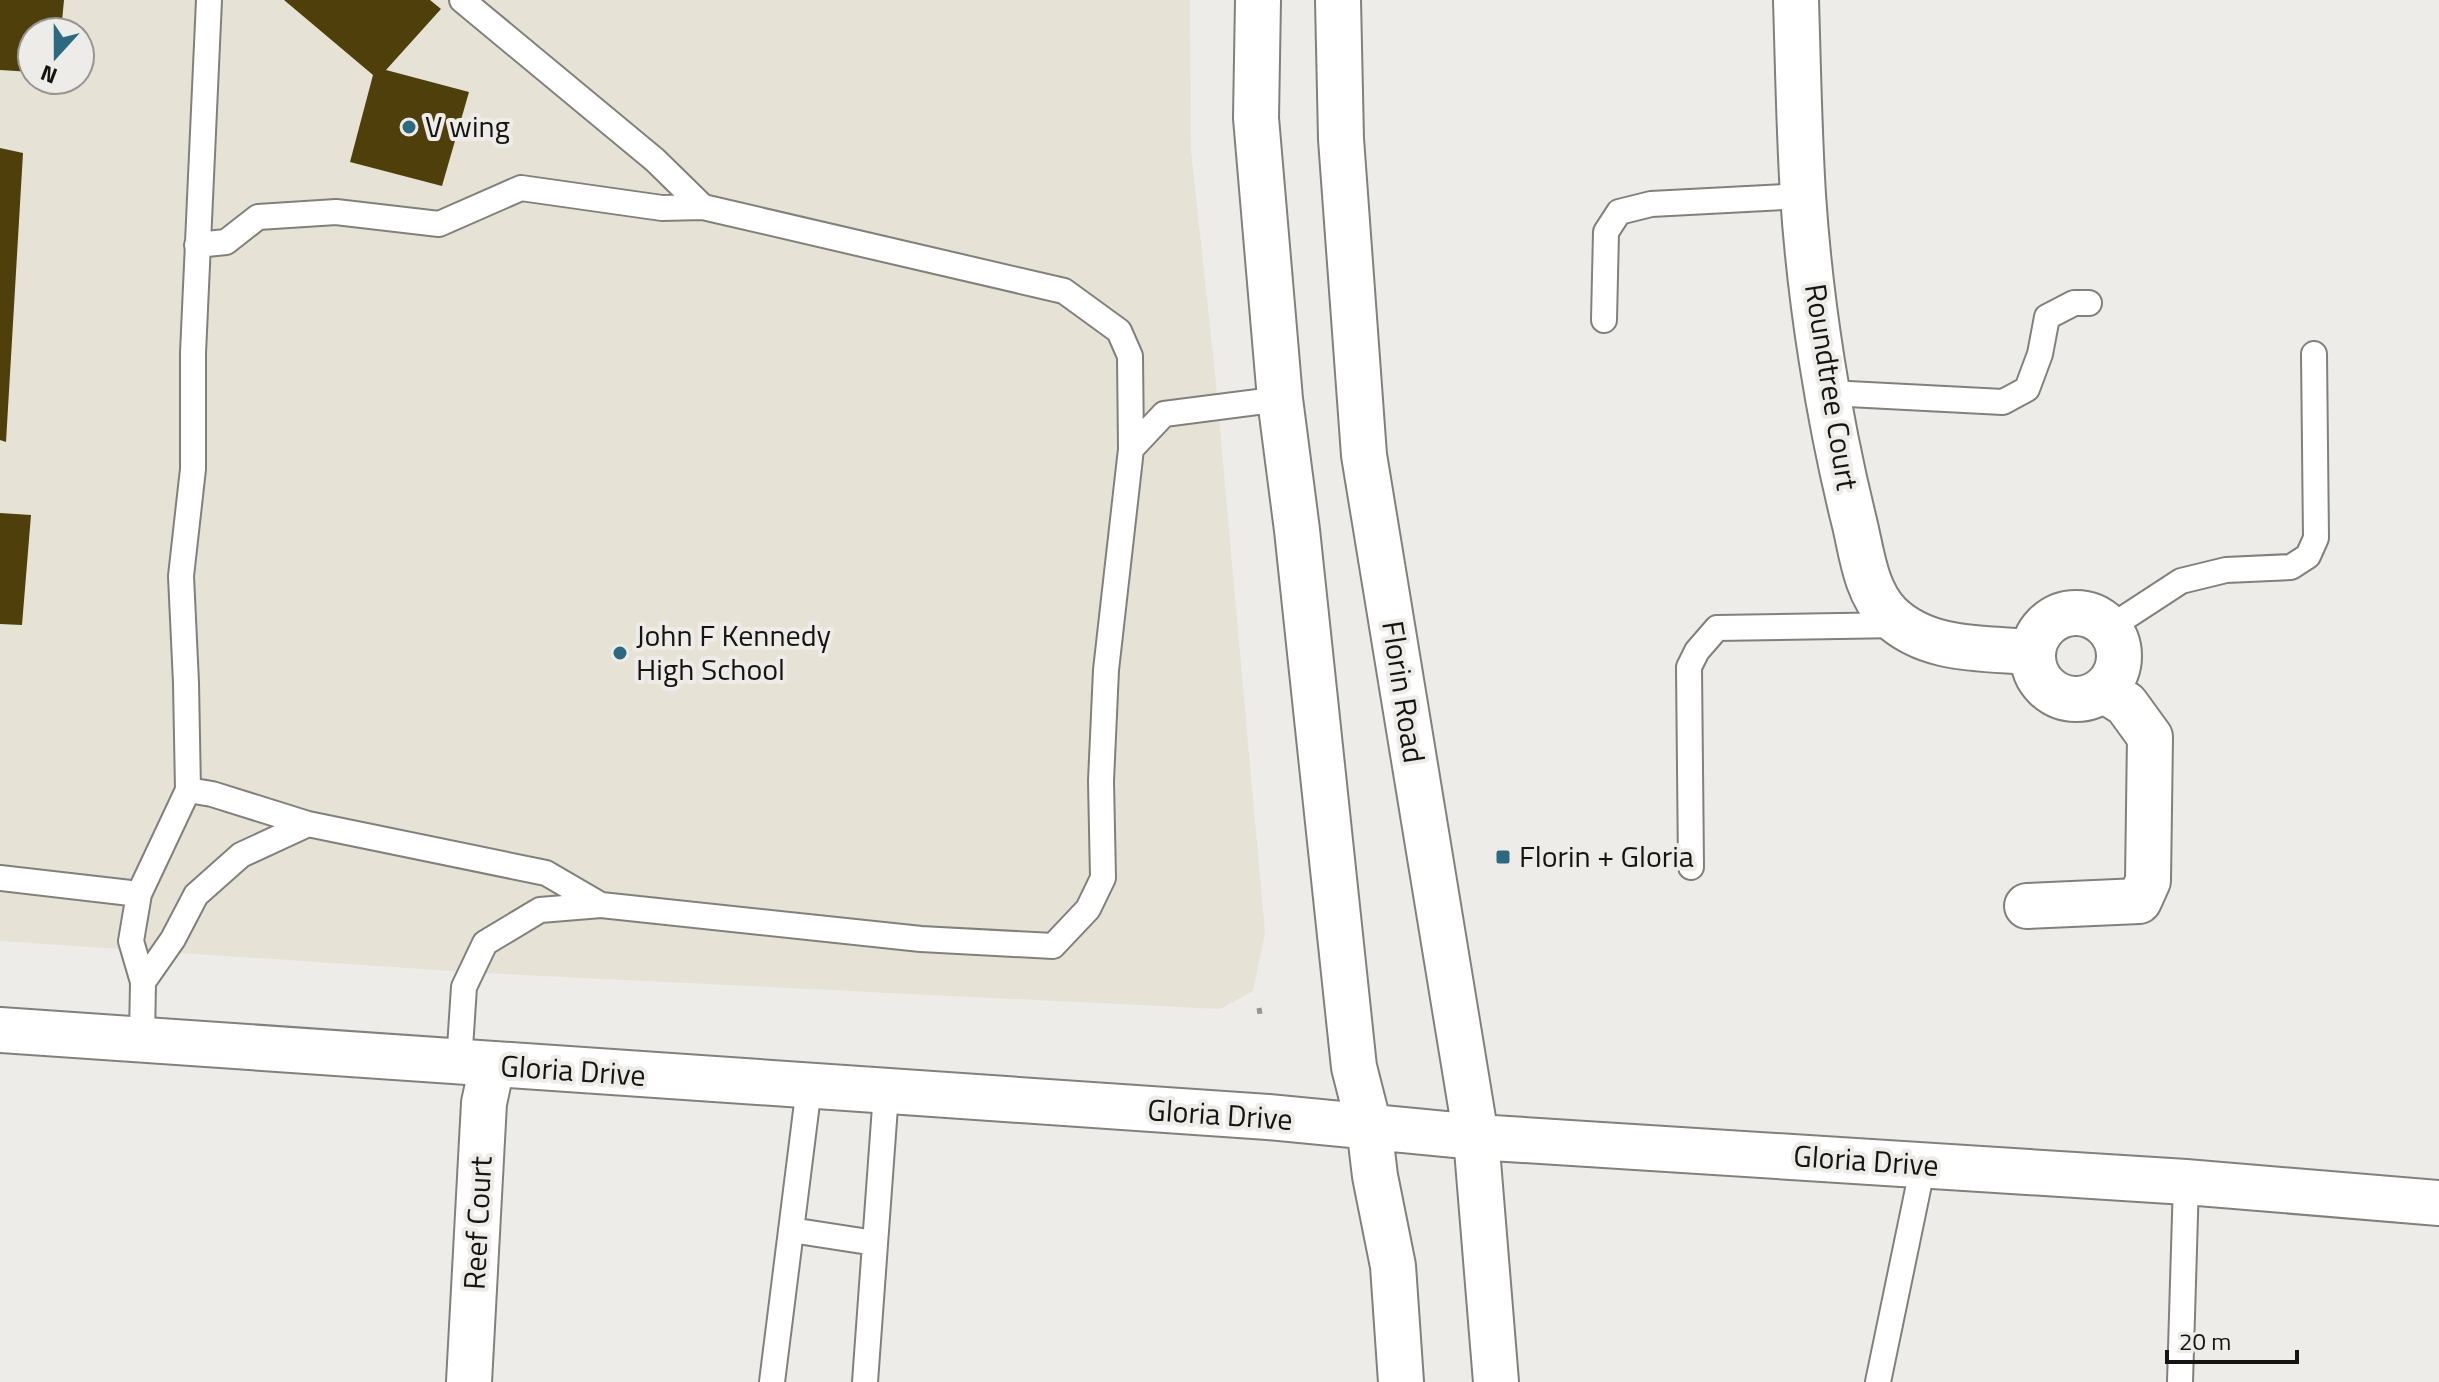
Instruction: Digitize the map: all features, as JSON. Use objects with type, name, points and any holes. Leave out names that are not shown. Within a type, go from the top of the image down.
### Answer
[{"type":"street","points":[[1258,0],[1256,118],[1280,399],[1297,530],[1354,1067],[1369,1126],[1375,1176],[1393,1266],[1401,1382]]},
{"type":"street","name":"Florin Road","points":[[1338,0],[1341,139],[1364,455],[1476,1137],[1496,1382]]},
{"type":"street","name":"Roundtree Court","points":[[1796,0],[1803,196],[1820,345],[1846,492],[1870,586],[1886,612],[1909,632],[1937,644],[2032,652]]},
{"type":"street","points":[[2079,613],[2095,617],[2109,628],[2117,643],[2119,660],[2115,676],[2103,690],[2089,698],[2072,700],[2055,695],[2042,684],[2034,669],[2032,652],[2037,636],[2047,623],[2062,615],[2079,613]]},
{"type":"street","points":[[2027,906],[2139,901],[2148,881],[2150,737],[2126,704],[2103,690]]},
{"type":"street","name":"Gloria Drive","points":[[0,1030],[1369,1126],[1476,1137],[2186,1182],[2439,1203]]},
{"type":"street","name":"Reef Court","points":[[469,1382],[484,1103],[475,1064]]},
{"type":"lane","points":[[142,1038],[143,982],[131,941],[139,894],[188,790],[181,576],[193,469],[193,353],[209,0]]},
{"type":"lane","points":[[462,0],[655,160],[703,207]]},
{"type":"lane","points":[[197,245],[226,242],[258,217],[336,212],[439,224],[521,188],[662,208],[703,207],[1064,291],[1119,331],[1130,356],[1131,449],[1106,670],[1101,781],[1103,878],[1088,909],[1053,946],[921,939],[601,905],[540,910],[485,943],[464,987],[475,1064]]},
{"type":"lane","points":[[1604,320],[1606,232],[1619,212],[1651,204],[1803,196]]},
{"type":"lane","points":[[1829,393],[2003,402],[2027,389],[2040,354],[2047,317],[2074,303],[2089,303]]},
{"type":"lane","points":[[2109,628],[2181,581],[2226,570],[2291,567],[2308,556],[2316,538],[2314,354]]},
{"type":"lane","points":[[1131,449],[1164,414],[1280,399]]},
{"type":"lane","points":[[1691,867],[1689,667],[1697,651],[1717,628],[1901,625]]},
{"type":"lane","points":[[188,790],[212,794],[308,824],[546,873],[601,905]]},
{"type":"lane","points":[[143,982],[173,939],[196,895],[241,855],[308,824]]},
{"type":"lane","points":[[0,878],[139,894]]},
{"type":"lane","points":[[772,1382],[809,1087]]},
{"type":"lane","points":[[865,1382],[886,1093]]},
{"type":"lane","points":[[1878,1382],[1923,1165]]},
{"type":"lane","points":[[2180,1382],[2186,1182]]},
{"type":"lane","points":[[791,1230],[875,1243]]},
{"type":"shaded area","name":"John F Kennedy High School","points":[[0,0],[1190,0],[1191,151],[1215,373],[1265,933],[1253,991],[1220,1009],[482,973],[0,941]]},
{"type":"building","points":[[0,0],[64,0],[62,16],[16,16],[16,71],[0,70]]},
{"type":"building","name":"V wing","points":[[284,0],[430,0],[441,9],[386,70],[469,92],[442,186],[350,162],[373,75]]},
{"type":"building","points":[[0,148],[23,153],[6,442],[0,440]]},
{"type":"building","points":[[0,513],[31,515],[22,625],[0,624]]},
{"type":"place","name":"V wing","points":[[409,127]]},
{"type":"place","name":"John F Kennedy High School","points":[[620,653]]},
{"type":"place","name":"Florin + Gloria","points":[[1503,857]]}]
